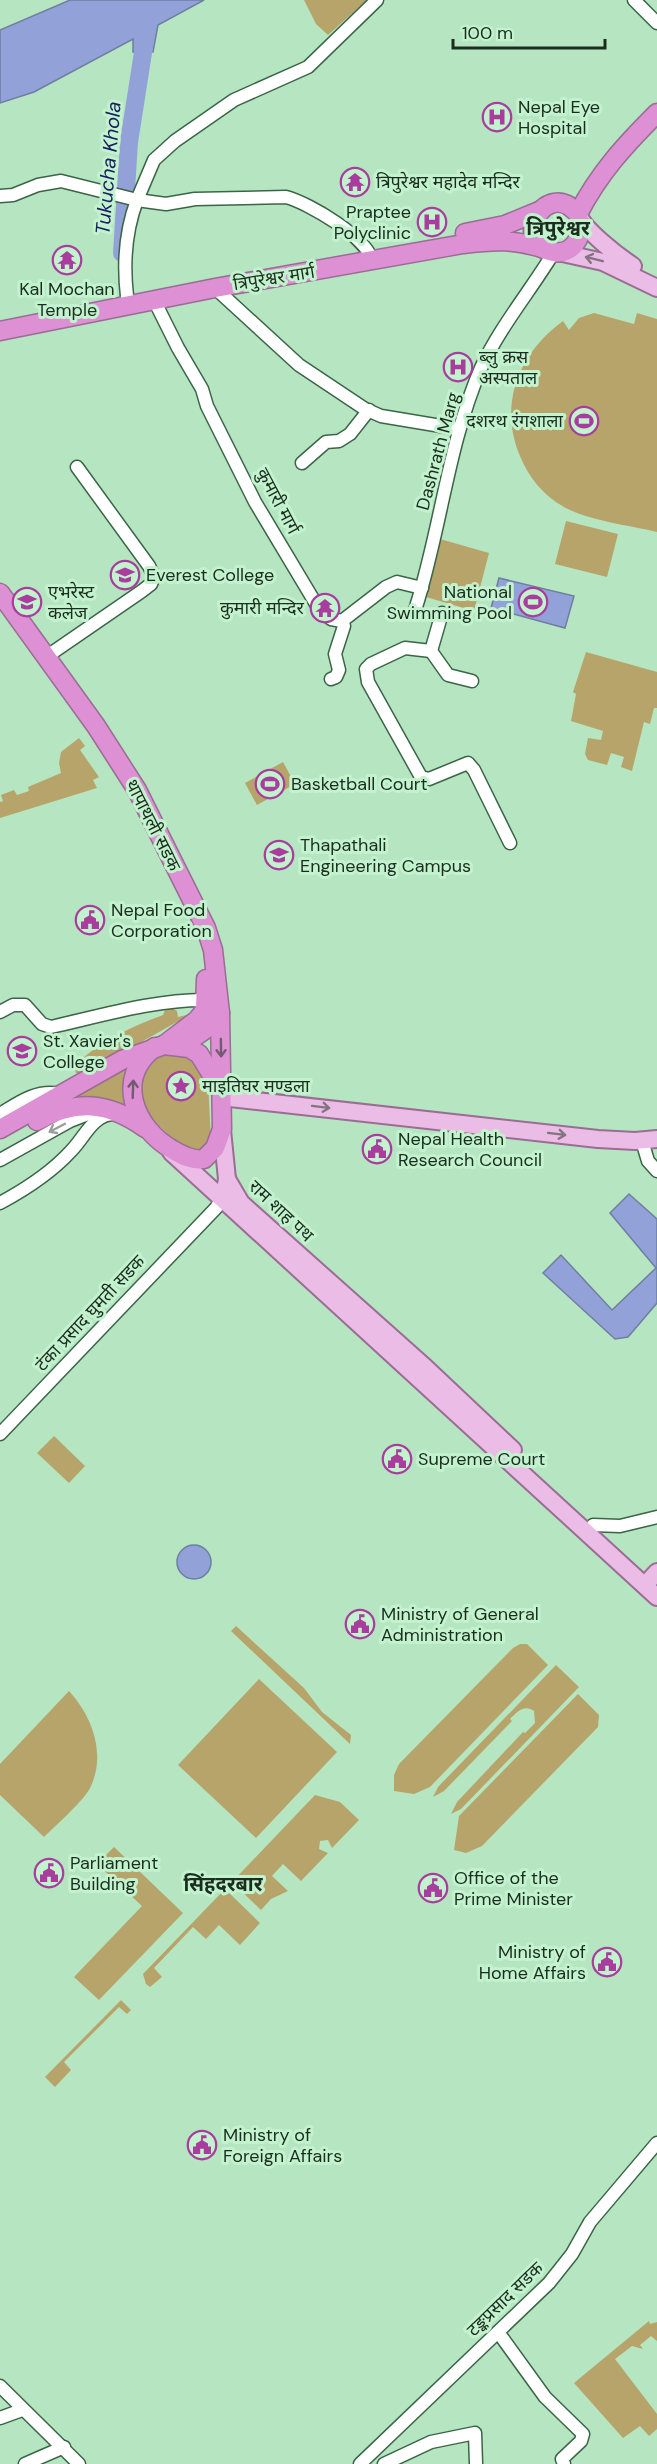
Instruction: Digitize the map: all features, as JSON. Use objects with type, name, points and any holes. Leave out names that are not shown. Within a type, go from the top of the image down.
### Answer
[{"type":"highway","points":[[595,182],[567,199],[539,211],[535,218],[533,233],[541,246],[553,251],[571,248],[576,243],[580,237],[580,218],[595,182],[631,139],[657,113]]},
{"type":"highway","points":[[557,203],[569,206],[580,218]]},
{"type":"highway","name":"त्रिपुरेश्वर मार्ग","points":[[0,331],[371,257],[505,225],[539,211]]},
{"type":"highway","name":"त्रिपुरेश्वर मार्ग","points":[[0,321],[127,296],[463,244],[502,240],[553,251]]},
{"type":"highway","name":"थापाथली सडक","points":[[0,593],[96,726],[137,790],[206,928],[213,950],[214,1006],[221,1093]]},
{"type":"highway","name":"थापाथली सडक","points":[[0,610],[109,761],[196,929],[214,1006]]},
{"type":"highway","points":[[154,1136],[136,1110],[132,1090],[138,1066],[167,1046],[206,1010],[214,1006]]},
{"type":"highway","points":[[0,1129],[122,1060],[167,1046],[195,1051],[203,1058],[221,1093],[222,1129],[210,1155],[200,1160],[181,1155],[116,1112],[84,1105],[57,1110],[0,1142]]},
{"type":"main road","points":[[580,218],[614,253],[657,280]]},
{"type":"main road","points":[[553,251],[603,262],[657,288]]},
{"type":"main road","points":[[221,1093],[598,1139],[645,1140]]},
{"type":"main road","points":[[222,1129],[227,1179]]},
{"type":"main road","points":[[154,1136],[217,1195]]},
{"type":"main road","name":"राम शाह पथ","points":[[227,1179],[217,1195],[654,1586]]},
{"type":"main road","name":"राम शाह पथ","points":[[227,1179],[241,1203],[426,1368],[593,1525],[654,1586]]},
{"type":"street","points":[[127,296],[123,264],[134,199],[154,160],[175,141],[234,100],[308,67],[377,0]]},
{"type":"street","points":[[634,0],[657,23]]},
{"type":"street","points":[[0,196],[13,195],[38,185],[61,181],[107,194],[166,204],[195,199],[286,197],[301,201],[360,241],[371,257]]},
{"type":"street","name":"Dashrath Marg","points":[[416,607],[459,429],[483,366],[553,251]]},
{"type":"street","points":[[215,288],[299,365],[369,410],[381,416],[459,429]]},
{"type":"street","name":"कुमारी मार्ग","points":[[156,299],[162,316],[202,389],[207,406],[255,502],[319,609],[331,619],[342,621]]},
{"type":"street","points":[[302,463],[326,442],[339,441],[350,434],[369,410]]},
{"type":"street","points":[[46,657],[142,591],[151,584],[154,577],[149,566],[77,466]]},
{"type":"street","points":[[331,679],[336,677],[339,670],[335,654],[344,626],[342,621],[386,587],[397,582],[422,588]]},
{"type":"street","points":[[430,651],[442,613]]},
{"type":"street","points":[[472,681],[448,675],[430,651],[405,648],[371,664],[366,669],[368,682],[421,777],[429,779],[468,763],[474,770],[510,843]]},
{"type":"street","points":[[0,1012],[13,1005],[25,1005],[42,1024],[51,1027],[110,1013],[192,1000],[214,1006]]},
{"type":"street","points":[[0,1114],[33,1096],[50,1092],[53,1098]]},
{"type":"street","points":[[0,1160],[79,1117],[96,1111],[116,1112]]},
{"type":"street","points":[[0,1203],[35,1183],[72,1150],[94,1123],[106,1114],[116,1112]]},
{"type":"street","points":[[645,1140],[648,1161],[657,1171]]},
{"type":"street","name":"टंका प्रसाद घुमती सडक","points":[[0,1434],[207,1217],[217,1195]]},
{"type":"street","points":[[593,1525],[620,1526],[657,1517]]},
{"type":"street","name":"टङ्कप्रसाद सडक","points":[[366,2462],[561,2270],[590,2222],[657,2144]]},
{"type":"street","points":[[498,2332],[545,2397],[583,2434],[581,2441],[562,2459],[564,2464]]},
{"type":"street","points":[[0,2386],[79,2464]]},
{"type":"street","points":[[0,2418],[22,2410]]},
{"type":"street","points":[[384,2464],[430,2442],[475,2433],[476,2464]]},
{"type":"street","points":[[25,2464],[64,2447]]},
{"type":"shaded area","points":[[304,0],[367,0],[328,35],[316,24]]},
{"type":"shaded area","name":"दशरथ रंगशाला","points":[[594,313],[634,324],[637,313],[657,319],[657,532],[585,516],[557,503],[538,486],[528,472],[514,437],[511,417],[512,399],[524,364],[535,348],[563,321],[569,330],[579,318]]},
{"type":"shaded area","points":[[566,521],[618,534],[607,577],[555,564]]},
{"type":"shaded area","points":[[440,539],[489,553],[474,611],[426,597]]},
{"type":"shaded area","points":[[586,652],[657,672],[657,708],[654,708],[650,724],[644,722],[632,771],[621,767],[624,757],[611,753],[607,765],[588,760],[585,754],[588,738],[601,740],[603,731],[571,721],[576,694],[573,692]]},
{"type":"shaded area","points":[[79,738],[85,746],[80,750],[99,777],[93,780],[97,788],[0,818],[0,802],[3,801],[1,795],[14,790],[17,795],[29,791],[28,787],[61,773],[59,763],[61,752]]},
{"type":"shaded area","name":"Basketball Court","points":[[283,762],[295,784],[257,805],[245,783]]},
{"type":"shaded area","points":[[172,1008],[177,1011],[178,1017],[191,1014],[90,1071],[76,1073],[74,1067],[93,1050],[127,1030],[163,1015],[165,1010]]},
{"type":"shaded area","points":[[162,1054],[190,1054],[208,1080],[211,1141],[197,1155],[173,1138],[156,1122],[143,1106],[140,1098],[139,1092],[144,1073]]},
{"type":"shaded area","points":[[126,1066],[123,1090],[130,1111],[70,1100],[69,1097]]},
{"type":"shaded area","points":[[54,1436],[85,1466],[69,1483],[37,1453]]},
{"type":"shaded area","points":[[236,1626],[304,1688],[322,1712],[351,1735],[350,1744],[231,1631]]},
{"type":"shaded area","points":[[520,1644],[527,1644],[548,1665],[430,1787],[414,1794],[394,1791],[394,1775],[399,1764],[513,1648]]},
{"type":"shaded area","points":[[556,1665],[579,1687],[461,1809],[451,1814],[457,1802],[523,1732],[525,1733],[535,1723],[534,1711],[527,1708],[515,1714],[510,1719],[512,1721],[444,1791],[433,1797],[438,1787]]},
{"type":"shaded area","points":[[259,1679],[337,1752],[256,1838],[178,1765]]},
{"type":"shaded area","points":[[69,1691],[90,1723],[97,1748],[95,1773],[91,1786],[83,1798],[44,1837],[0,1795],[0,1764]]},
{"type":"shaded area","points":[[578,1694],[599,1715],[598,1727],[482,1846],[466,1853],[454,1850],[459,1816]]},
{"type":"shaded area","points":[[315,1795],[340,1802],[359,1820],[332,1848],[328,1840],[320,1841],[319,1849],[328,1853],[301,1881],[283,1864],[272,1876],[288,1891],[271,1899],[261,1910],[232,1882]]},
{"type":"shaded area","points":[[114,1847],[183,1913],[99,2000],[74,1977],[142,1906],[97,1864]]},
{"type":"shaded area","points":[[225,1889],[260,1923],[240,1945],[219,1925],[206,1939],[193,1927],[154,1968],[162,1977],[150,1987],[146,1984],[143,1974]]},
{"type":"shaded area","points":[[121,2000],[131,2010],[127,2014],[119,2007],[64,2062],[71,2070],[55,2087],[45,2077]]},
{"type":"shaded area","points":[[649,2321],[650,2324],[657,2322],[657,2341],[651,2336],[640,2345],[643,2349],[632,2346],[615,2359],[657,2414],[657,2429],[649,2436],[640,2426],[623,2438],[574,2383]]},
{"type":"water","points":[[70,0],[204,0],[158,25],[153,52],[133,52],[133,39],[34,92],[0,103],[0,30]]},
{"type":"water","name":"National Swimming Pool","points":[[499,578],[574,596],[565,628],[491,608]]},
{"type":"water","points":[[629,1194],[657,1219],[657,1303],[628,1337],[615,1339],[543,1273],[561,1255],[612,1310],[656,1268],[610,1213]]},
{"type":"water","points":[[194,1545],[206,1550],[211,1562],[206,1574],[194,1579],[182,1574],[177,1562],[182,1550]]},
{"type":"waterway","name":"Tukucha Khola","points":[[122,253],[129,142],[147,27]]},
{"type":"place","name":"Nepal Eye Hospital","points":[[497,117]]},
{"type":"place","name":"त्रिपुरेश्वर महादेव मन्दिर","points":[[355,182]]},
{"type":"place","name":"Praptee Polyclinic","points":[[432,222]]},
{"type":"place","name":"Kal Mochan Temple","points":[[67,260]]},
{"type":"place","name":"ब्लु क्रस अस्पताल","points":[[458,367]]},
{"type":"place","name":"दशरथ रंगशाला","points":[[584,421]]},
{"type":"place","name":"Everest College","points":[[125,575]]},
{"type":"place","name":"एभरेस्ट कलेज","points":[[27,602]]},
{"type":"place","name":"National Swimming Pool","points":[[533,602]]},
{"type":"place","name":"कुमारी मन्दिर","points":[[325,608]]},
{"type":"place","name":"Basketball Court","points":[[270,784]]},
{"type":"place","name":"Thapathali Engineering Campus","points":[[279,855]]},
{"type":"place","name":"Nepal Food Corporation","points":[[90,920]]},
{"type":"place","name":"St. Xavier's College","points":[[22,1051]]},
{"type":"place","name":"माइतिघर मण्डला","points":[[181,1086]]},
{"type":"place","name":"Nepal Health Research Council","points":[[377,1149]]},
{"type":"place","name":"Supreme Court","points":[[397,1459]]},
{"type":"place","name":"Ministry of General Administration","points":[[360,1624]]},
{"type":"place","name":"Parliament Building","points":[[49,1873]]},
{"type":"place","name":"Office of the Prime Minister","points":[[433,1888]]},
{"type":"place","name":"Ministry of Home Affairs","points":[[607,1962]]},
{"type":"place","name":"Ministry of Foreign Affairs","points":[[202,2145]]},
{"type":"district","name":"त्रिपुरेश्वर","points":[[558,228]]},
{"type":"district","name":"सिंहदरबार","points":[[223,1884]]}]
